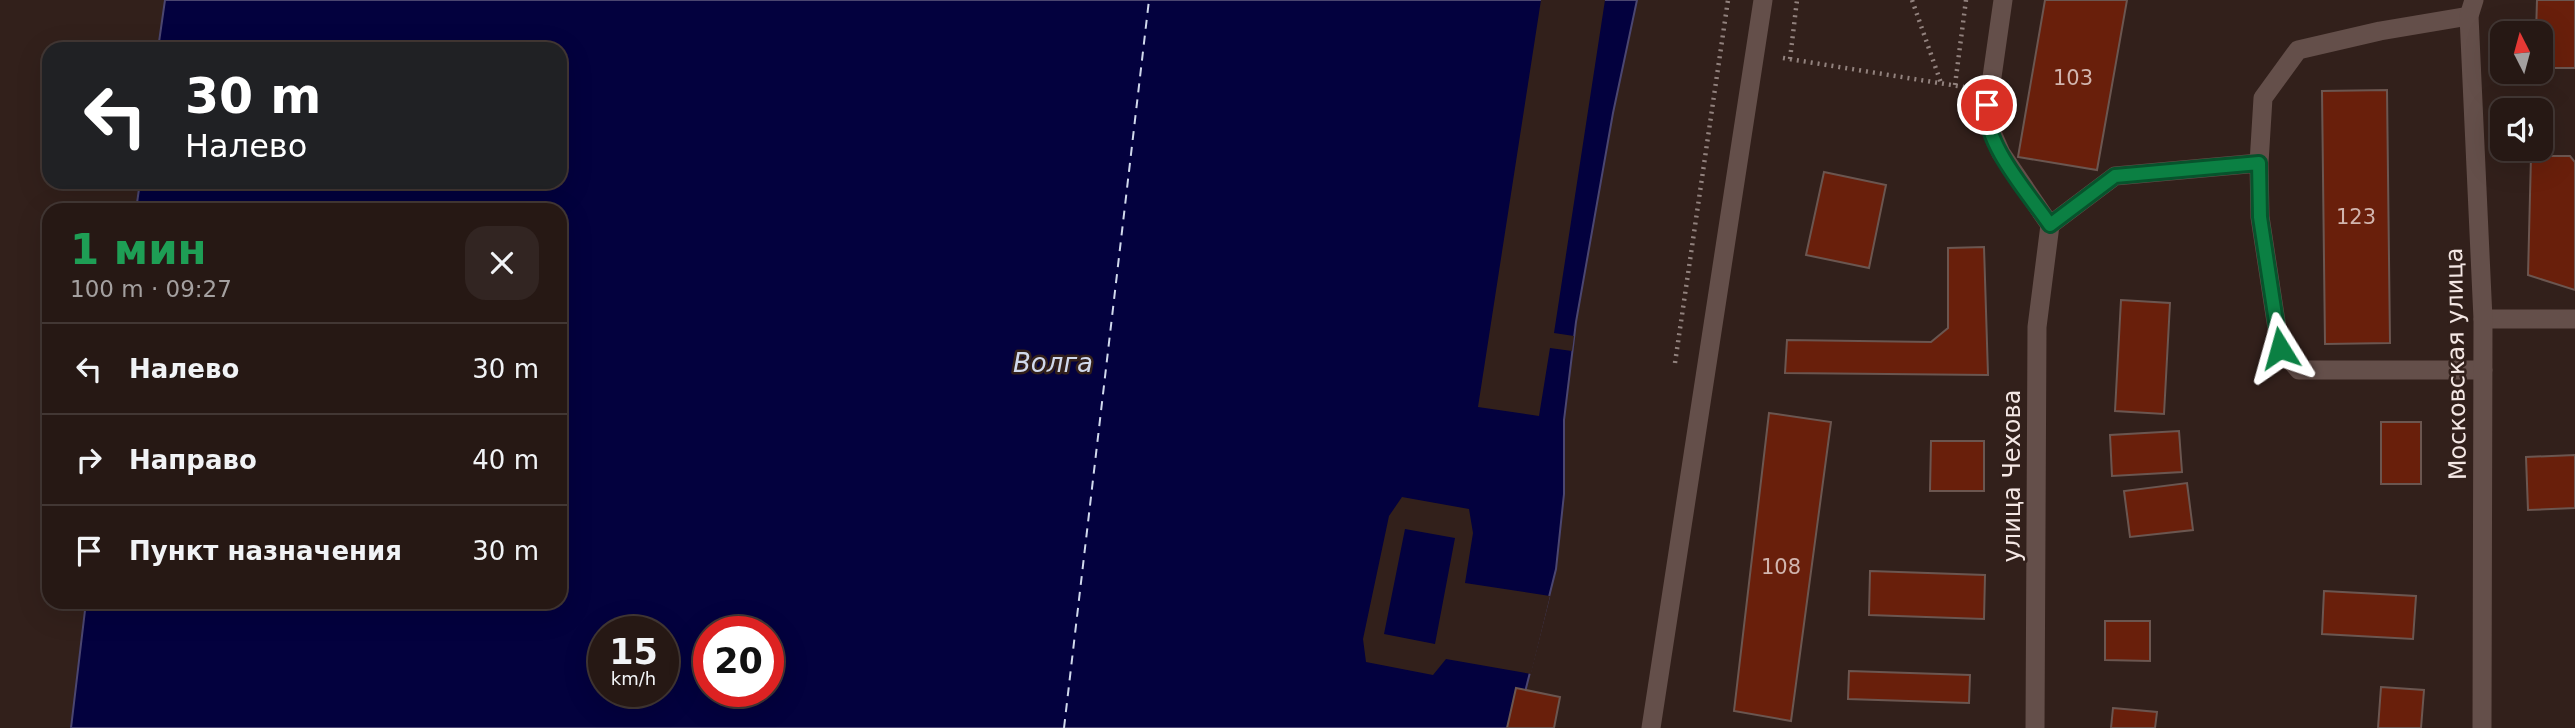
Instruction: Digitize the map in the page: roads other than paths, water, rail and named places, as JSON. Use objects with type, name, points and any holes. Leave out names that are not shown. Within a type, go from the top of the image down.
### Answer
[{"type":"street","points":[[1651,728],[1763,0]]},
{"type":"street","points":[[2003,0],[1986,118],[2001,153],[2050,225],[2115,176],[2259,163]]},
{"type":"street","points":[[2471,8],[2298,50],[2263,98],[2259,163],[2260,217],[2280,348],[2299,370],[2483,370]]},
{"type":"street","name":"Московская улица","points":[[2471,8],[2483,319],[2482,728]]},
{"type":"street","name":"улица Чехова","points":[[2035,728],[2037,327],[2050,225]]},
{"type":"street","points":[[2483,319],[2575,319]]},
{"type":"water","name":"Волга","points":[[165,0],[1637,0],[1613,113],[1576,322],[1564,420],[1564,494],[1556,569],[1516,728],[71,728],[85,609],[567,609],[567,203],[137,203],[139,189],[567,189],[567,42],[159,42]]}]
